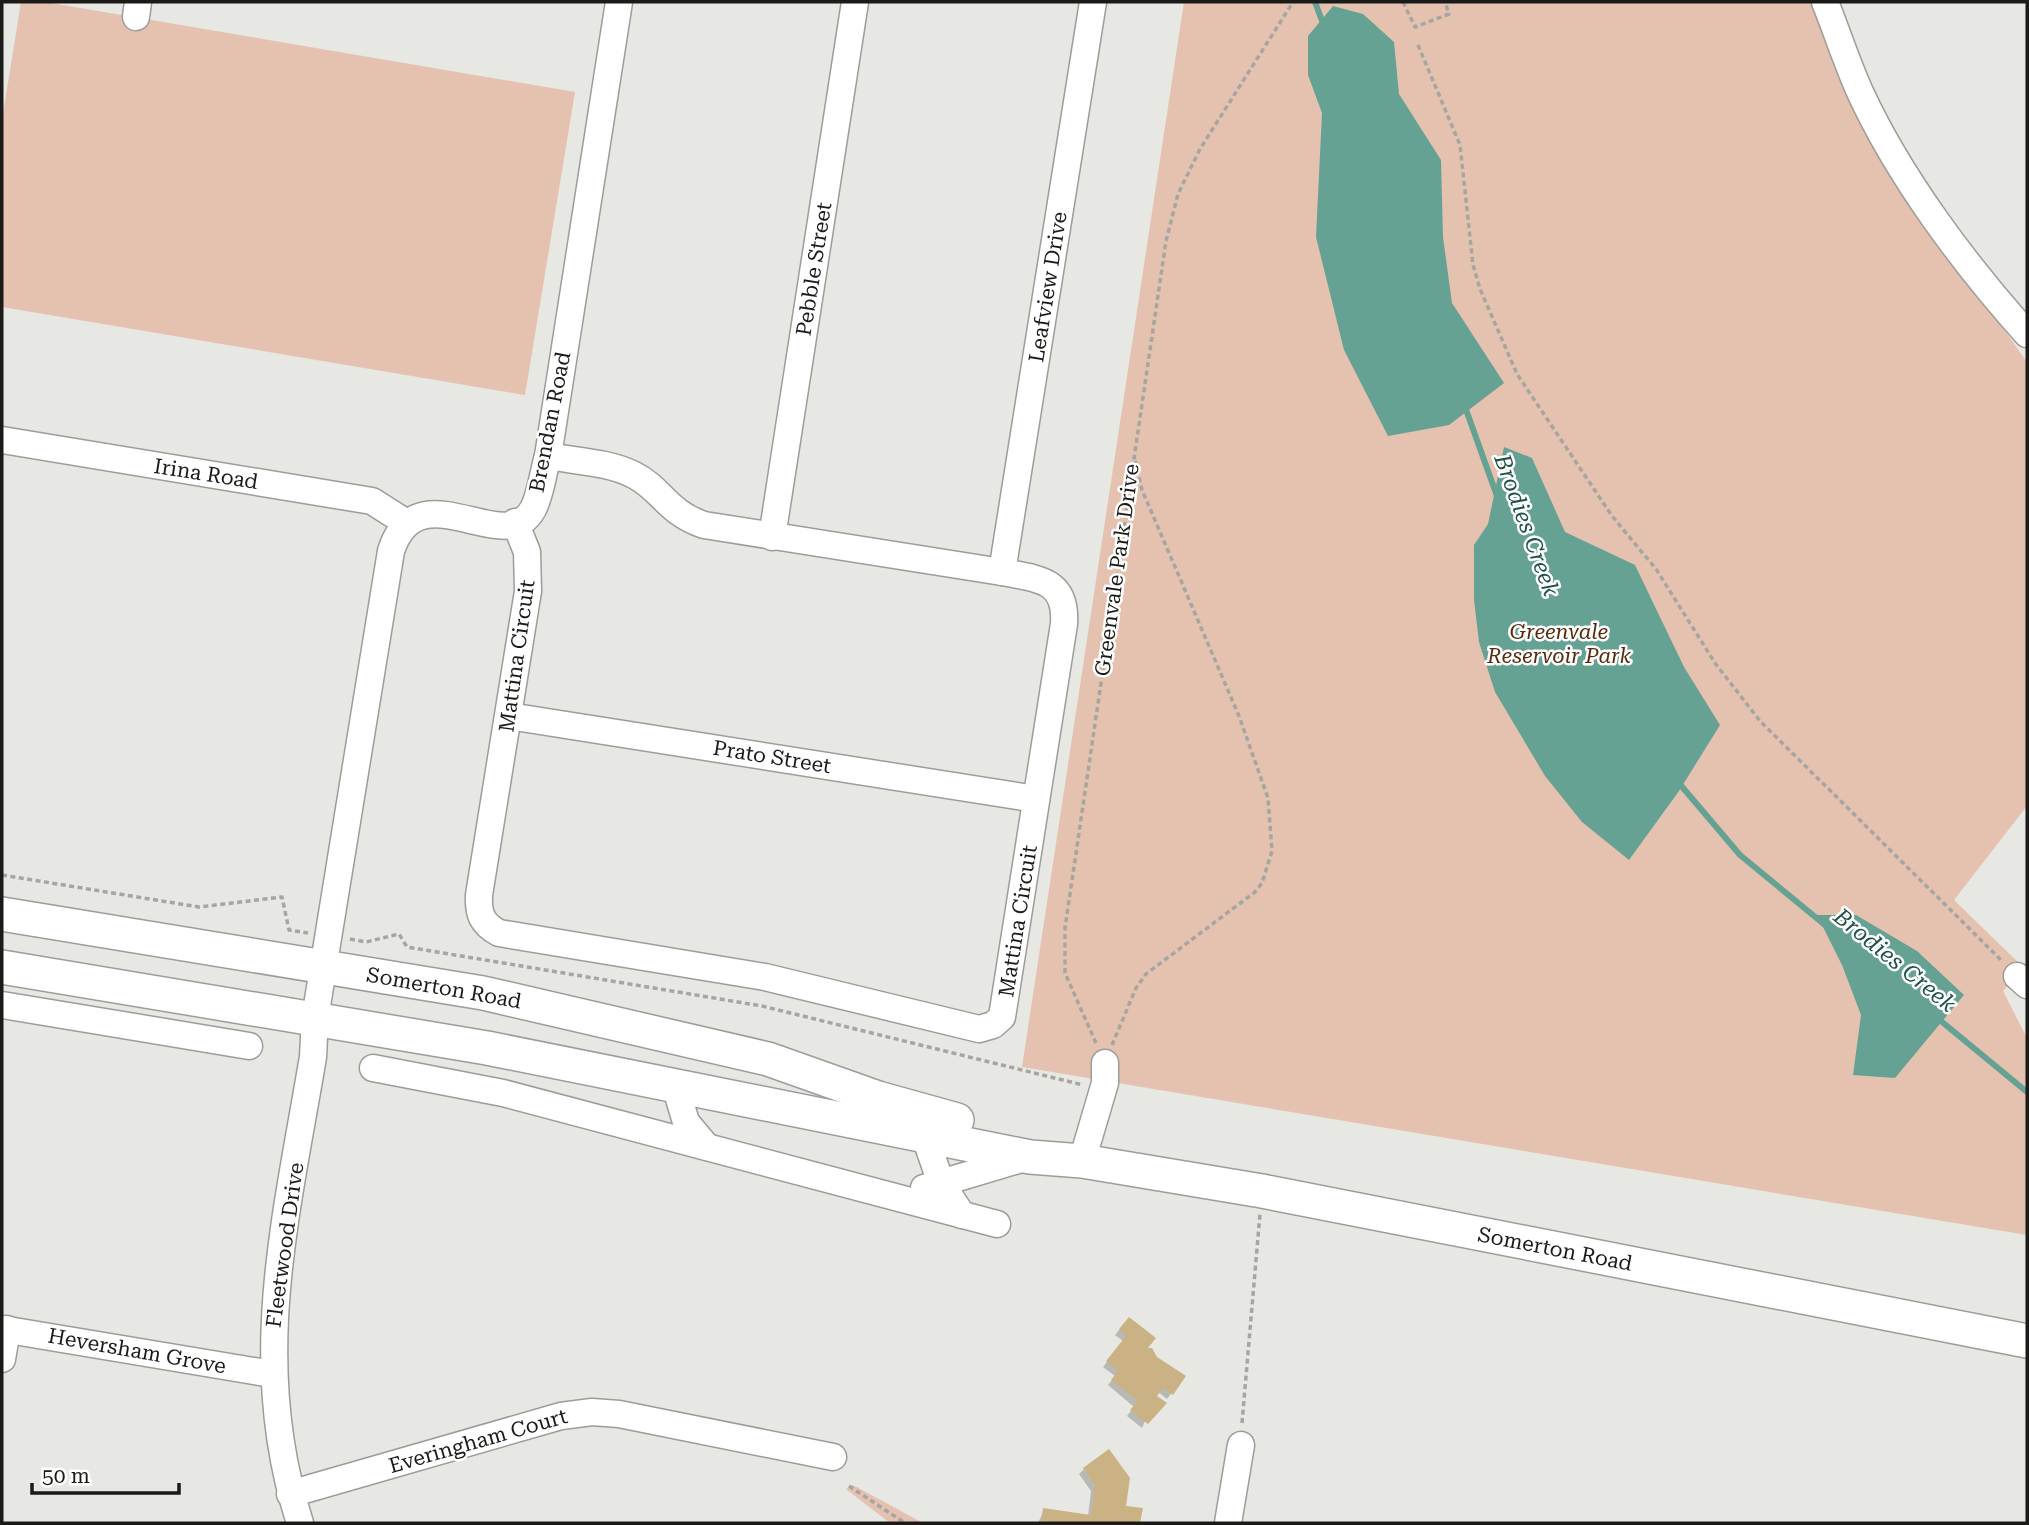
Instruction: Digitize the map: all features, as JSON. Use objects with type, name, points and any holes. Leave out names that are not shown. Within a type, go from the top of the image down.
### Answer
[{"type":"main road","name":"Somerton Road","points":[[2,914],[326,951],[483,993],[768,1059],[878,1098],[1033,1140],[1082,1161]]},
{"type":"main road","name":"Somerton Road","points":[[2,967],[487,1048],[1030,1157],[1082,1161],[1262,1191],[2027,1341]]},
{"type":"street","name":"Brendan Road","points":[[515,522],[533,510],[548,456],[619,2]]},
{"type":"street","name":"Pebble Street","points":[[772,537],[855,2]]},
{"type":"street","name":"Leafview Drive","points":[[1002,572],[1093,2]]},
{"type":"street","points":[[1825,2],[1860,92],[1895,155],[1996,299],[2027,334]]},
{"type":"street","name":"Irina Road","points":[[2,440],[372,501],[405,523]]},
{"type":"street","name":"Mattina Circuit","points":[[515,522],[527,552],[528,591],[479,895],[478,909],[486,927],[499,933],[765,977],[979,1029],[1002,1017],[1065,606],[1056,589],[1042,580],[1002,572],[772,537],[686,519],[635,476],[615,468],[548,456]]},
{"type":"street","points":[[326,951],[391,551],[396,534],[405,523],[421,514],[497,524],[515,522]]},
{"type":"street","name":"Prato Street","points":[[509,716],[1036,799]]},
{"type":"street","name":"Fleetwood Drive","points":[[300,1523],[280,1447],[272,1374],[278,1269],[313,1057],[315,1018],[326,951]]},
{"type":"street","points":[[2,1005],[249,1046]]},
{"type":"street","points":[[189,1036],[222,1024],[246,1007]]},
{"type":"street","points":[[1082,1161],[1103,1090],[1105,1063]]},
{"type":"street","points":[[373,1068],[485,1089],[997,1224]]},
{"type":"street","points":[[675,1085],[686,1122],[707,1147]]},
{"type":"street","name":"Somerton Road","points":[[878,1098],[923,1134]]},
{"type":"street","points":[[923,1134],[941,1183],[962,1215]]},
{"type":"street","name":"Somerton Road","points":[[894,1197],[1030,1157]]},
{"type":"street","points":[[2,1359],[4,1329]]},
{"type":"street","name":"Heversham Grove","points":[[4,1329],[272,1374]]},
{"type":"street","name":"Everingham Court","points":[[290,1493],[561,1416],[592,1412],[619,1414],[834,1457]]},
{"type":"street","points":[[1228,1523],[1241,1445]]},
{"type":"path","name":"Greenvale Park Drive","points":[[1105,1063],[1070,990],[1065,974],[1064,950],[1076,849],[1166,241],[1178,194],[1200,149],[1293,2]]},
{"type":"path","points":[[1403,2],[1415,27],[1449,14],[1445,2]]},
{"type":"path","points":[[1418,45],[1460,145],[1473,265],[1480,289],[1517,374],[1612,516],[1656,569],[1715,663],[1760,721],[2022,980]]},
{"type":"path","points":[[1105,1063],[1128,1003],[1146,974],[1255,892],[1262,883],[1272,851],[1272,819],[1258,765],[1142,490],[1134,454]]},
{"type":"path","points":[[2,875],[48,880],[199,907],[282,897],[289,930],[326,951],[399,934],[407,947],[762,1006],[1103,1090]]},
{"type":"path","points":[[1241,1445],[1262,1191]]},
{"type":"path","points":[[849,1486],[905,1523]]},
{"type":"green space","points":[[21,2],[45,2],[575,92],[525,395],[2,307],[2,120]]},
{"type":"green space","name":"Greenvale Reservoir Park","points":[[1184,2],[1817,2],[1864,133],[2027,362],[2027,806],[1954,900],[2024,968],[2003,991],[2027,1038],[2027,1235],[1022,1067]]},
{"type":"green space","points":[[853,1485],[923,1523],[890,1523],[846,1489]]},
{"type":"water","points":[[1333,6],[1363,14],[1394,42],[1399,94],[1441,160],[1443,237],[1452,303],[1504,383],[1449,425],[1388,436],[1344,350],[1316,237],[1322,113],[1308,75],[1308,36]]},
{"type":"water","points":[[1504,447],[1532,458],[1565,532],[1635,565],[1684,667],[1720,725],[1679,791],[1629,860],[1582,822],[1545,776],[1495,692],[1479,642],[1474,600],[1474,545],[1488,524]]},
{"type":"water","points":[[1817,915],[1856,915],[1917,951],[1964,995],[1895,1078],[1853,1075],[1861,1015],[1842,965]]},
{"type":"building","points":[[1129,1317],[1156,1338],[1148,1348],[1152,1348],[1157,1357],[1186,1376],[1173,1395],[1163,1388],[1157,1396],[1167,1403],[1148,1424],[1130,1410],[1138,1401],[1111,1380],[1118,1371],[1106,1361],[1126,1336],[1119,1329]]},
{"type":"building","points":[[1109,1449],[1130,1478],[1126,1506],[1143,1508],[1140,1523],[1041,1523],[1043,1508],[1091,1515],[1095,1485],[1083,1468]]},
{"type":"waterway","name":"Brodies Creek","points":[[1315,2],[1324,26]]},
{"type":"waterway","name":"Brodies Creek","points":[[1464,404],[1497,496]]},
{"type":"waterway","name":"Brodies Creek","points":[[1678,782],[1740,855],[1825,925]]},
{"type":"waterway","name":"Brodies Creek","points":[[1936,1017],[2027,1092]]}]
